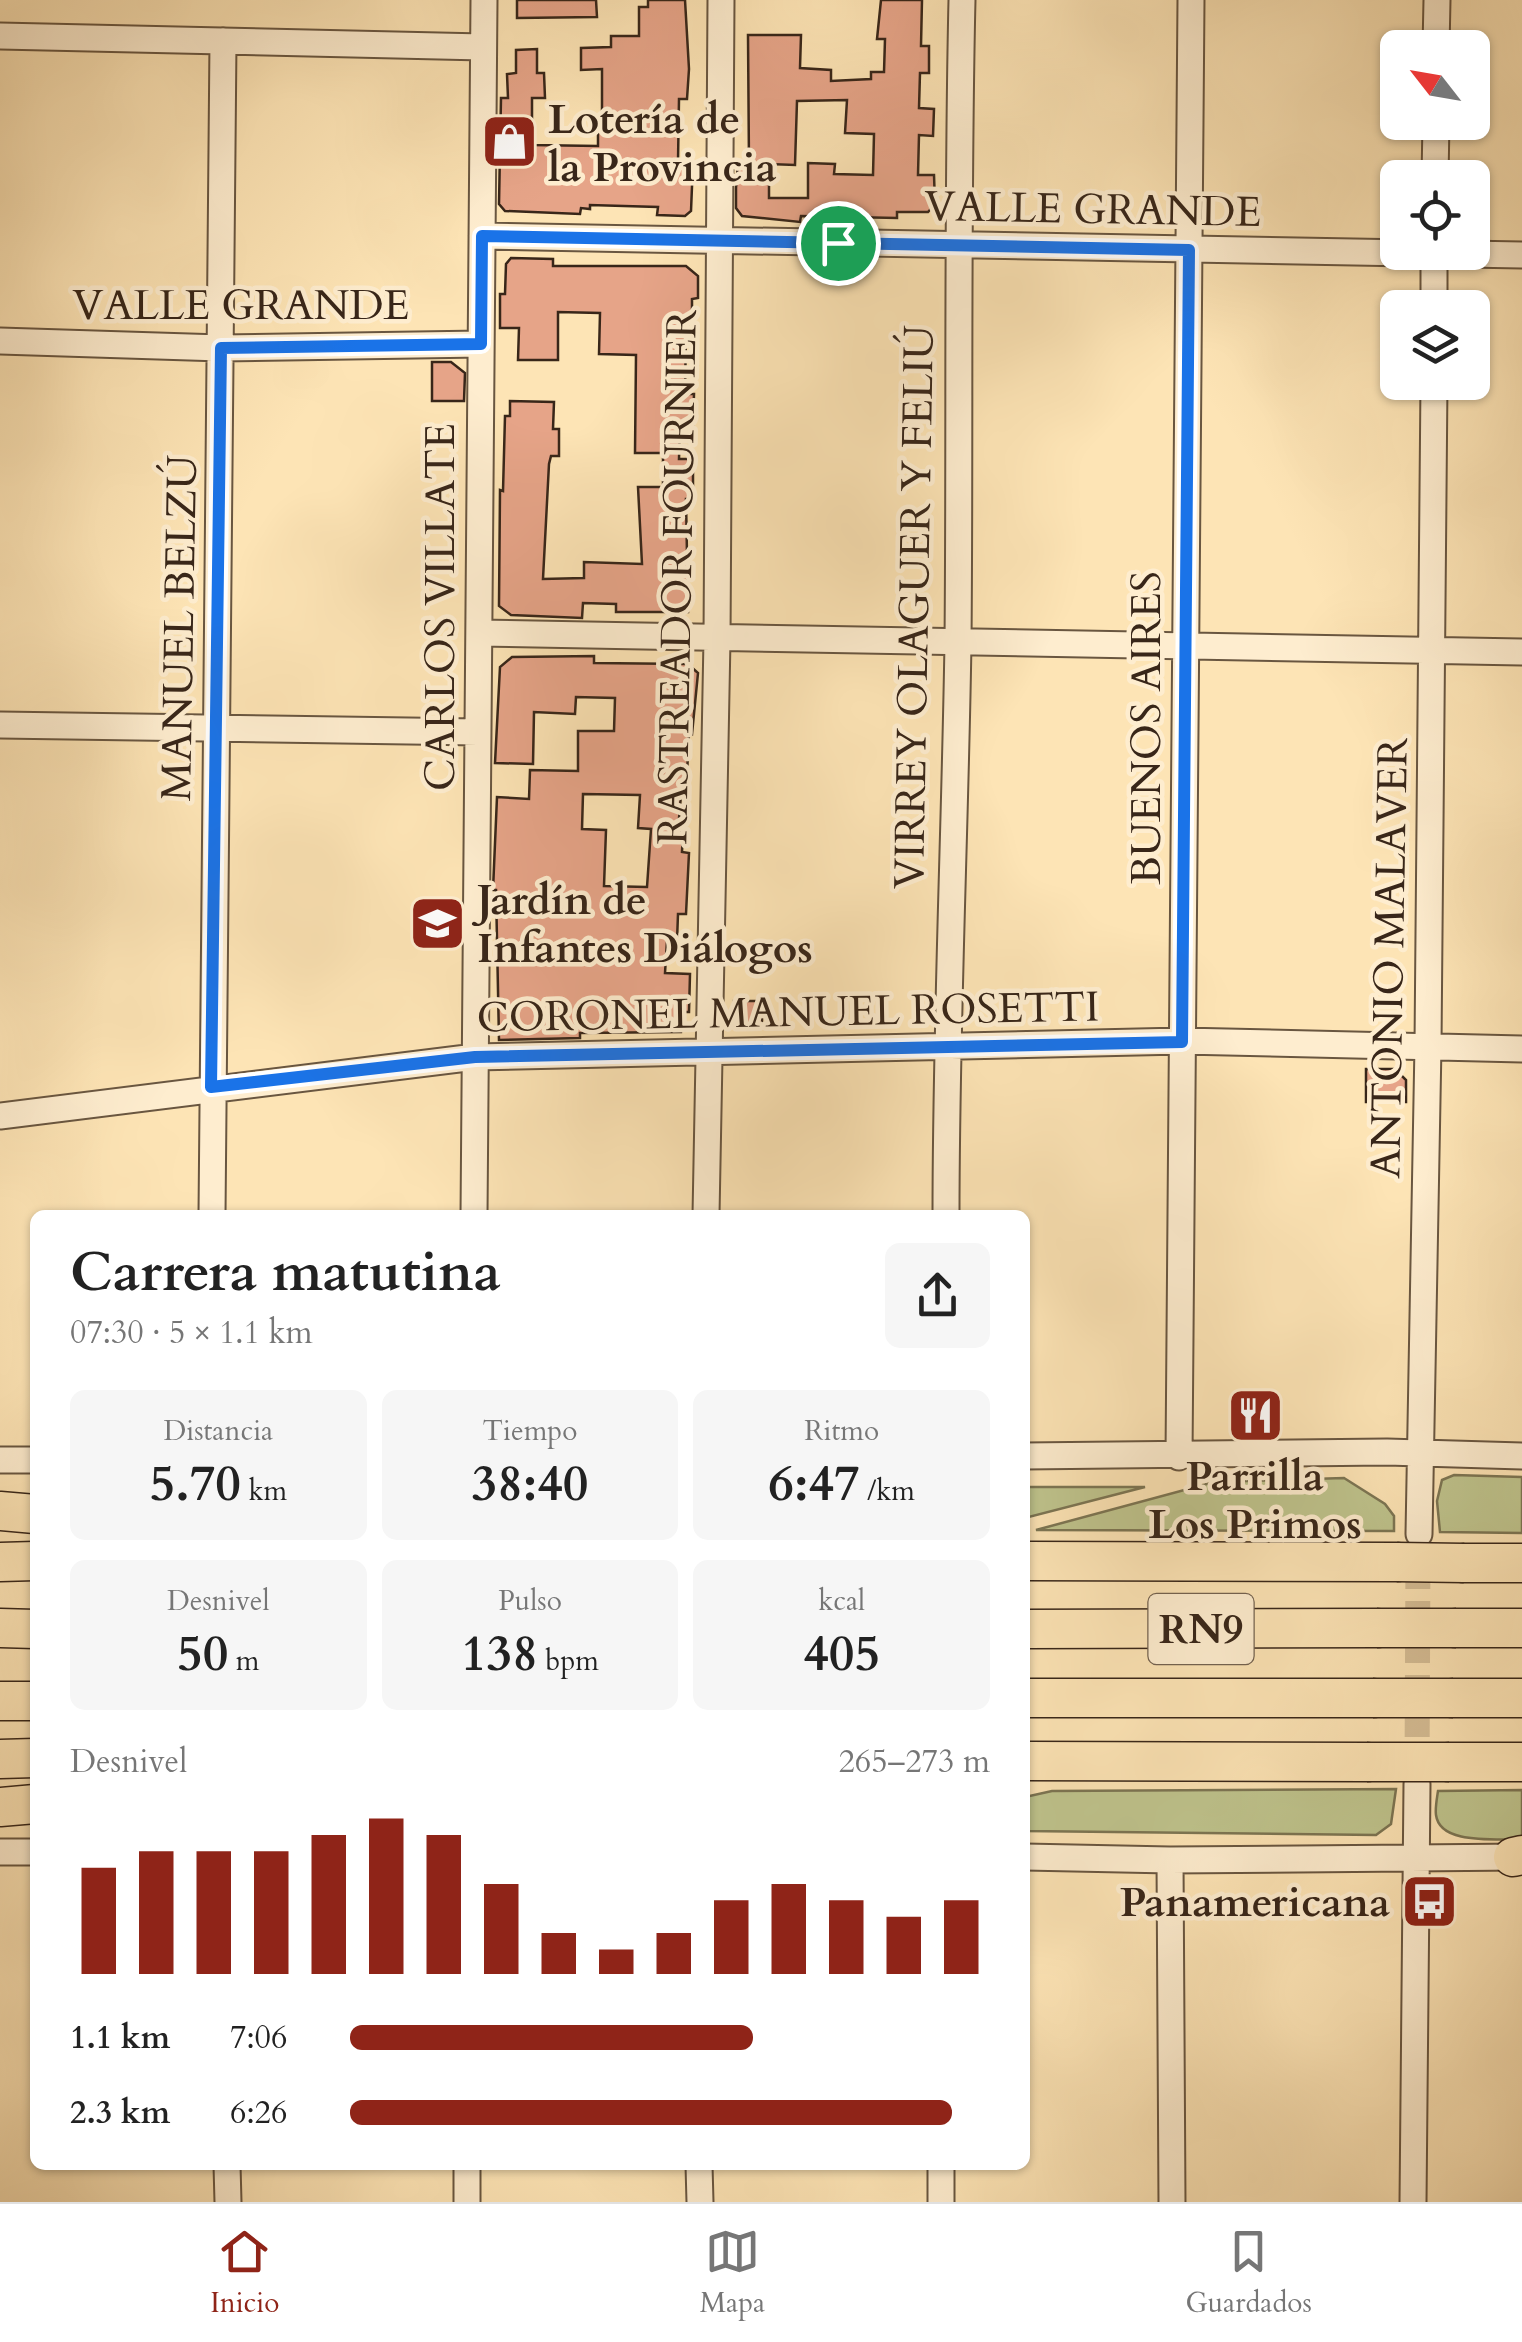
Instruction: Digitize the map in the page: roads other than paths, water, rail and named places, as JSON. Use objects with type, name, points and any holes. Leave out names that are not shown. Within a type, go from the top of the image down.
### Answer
[{"type":"highway","points":[[0,1511],[30,1514]]},
{"type":"highway","points":[[1030,1561],[1408,1548],[1464,1563],[1522,1563]]},
{"type":"highway","points":[[0,1562],[30,1562]]},
{"type":"highway","points":[[0,1628],[30,1628]]},
{"type":"highway","name":"RN9","points":[[1030,1629],[1522,1628]]},
{"type":"highway","name":"RN9","points":[[1030,1698],[1522,1698]]},
{"type":"highway","points":[[0,1701],[30,1701]]},
{"type":"highway","points":[[0,1758],[30,1758]]},
{"type":"highway","points":[[1030,1761],[1522,1762]]},
{"type":"highway","points":[[0,1807],[30,1804]]},
{"type":"street","name":"CARLOS VILLATE","points":[[474,1210],[484,0]]},
{"type":"street","name":"RASTREADOR FOURNIER","points":[[706,1210],[717,639],[720,0]]},
{"type":"street","name":"VIRREY OLAGUER Y FELIÚ","points":[[946,1210],[946,1048],[958,642],[957,245],[962,0]]},
{"type":"street","name":"BUENOS AIRES","points":[[1179,1457],[1191,0]]},
{"type":"street","points":[[1436,30],[1437,0]]},
{"type":"street","points":[[0,36],[483,48]]},
{"type":"street","name":"MANUEL BELZÚ","points":[[212,1210],[223,41]]},
{"type":"street","name":"VALLE GRANDE","points":[[482,236],[1380,252]]},
{"type":"street","name":"VALLE GRANDE","points":[[1490,254],[1522,255]]},
{"type":"street","name":"VALLE GRANDE","points":[[0,341],[221,348],[481,344]]},
{"type":"street","name":"ANTONIO MALAVER","points":[[1408,1548],[1419,1453],[1428,1046],[1434,400]]},
{"type":"street","points":[[479,633],[1522,652]]},
{"type":"street","points":[[0,725],[478,732]]},
{"type":"street","name":"CORONEL MANUEL ROSETTI","points":[[0,1116],[475,1057],[1182,1042],[1522,1049]]},
{"type":"street","points":[[1030,1456],[1419,1453],[1522,1456]]},
{"type":"street","points":[[0,1460],[30,1460]]},
{"type":"street","points":[[1413,2202],[1416,1784]]},
{"type":"street","points":[[0,1852],[30,1852]]},
{"type":"street","points":[[1030,1857],[1170,1860],[1519,1856]]},
{"type":"street","points":[[1170,1860],[1172,2202]]},
{"type":"street","points":[[228,2170],[228,2202]]},
{"type":"street","points":[[467,2170],[467,2202]]},
{"type":"street","points":[[699,2170],[700,2202]]},
{"type":"street","points":[[941,2170],[941,2202]]},
{"type":"tunnel","points":[[1417,1774],[1418,1549]]},
{"type":"place","name":"Lotería de la Provincia","points":[[509,142]]},
{"type":"place","name":"Jardín de Infantes Diálogos","points":[[438,923]]},
{"type":"place","name":"Parrilla Los Primos","points":[[1255,1415]]},
{"type":"place","name":"Panamericana","points":[[1429,1901]]}]
